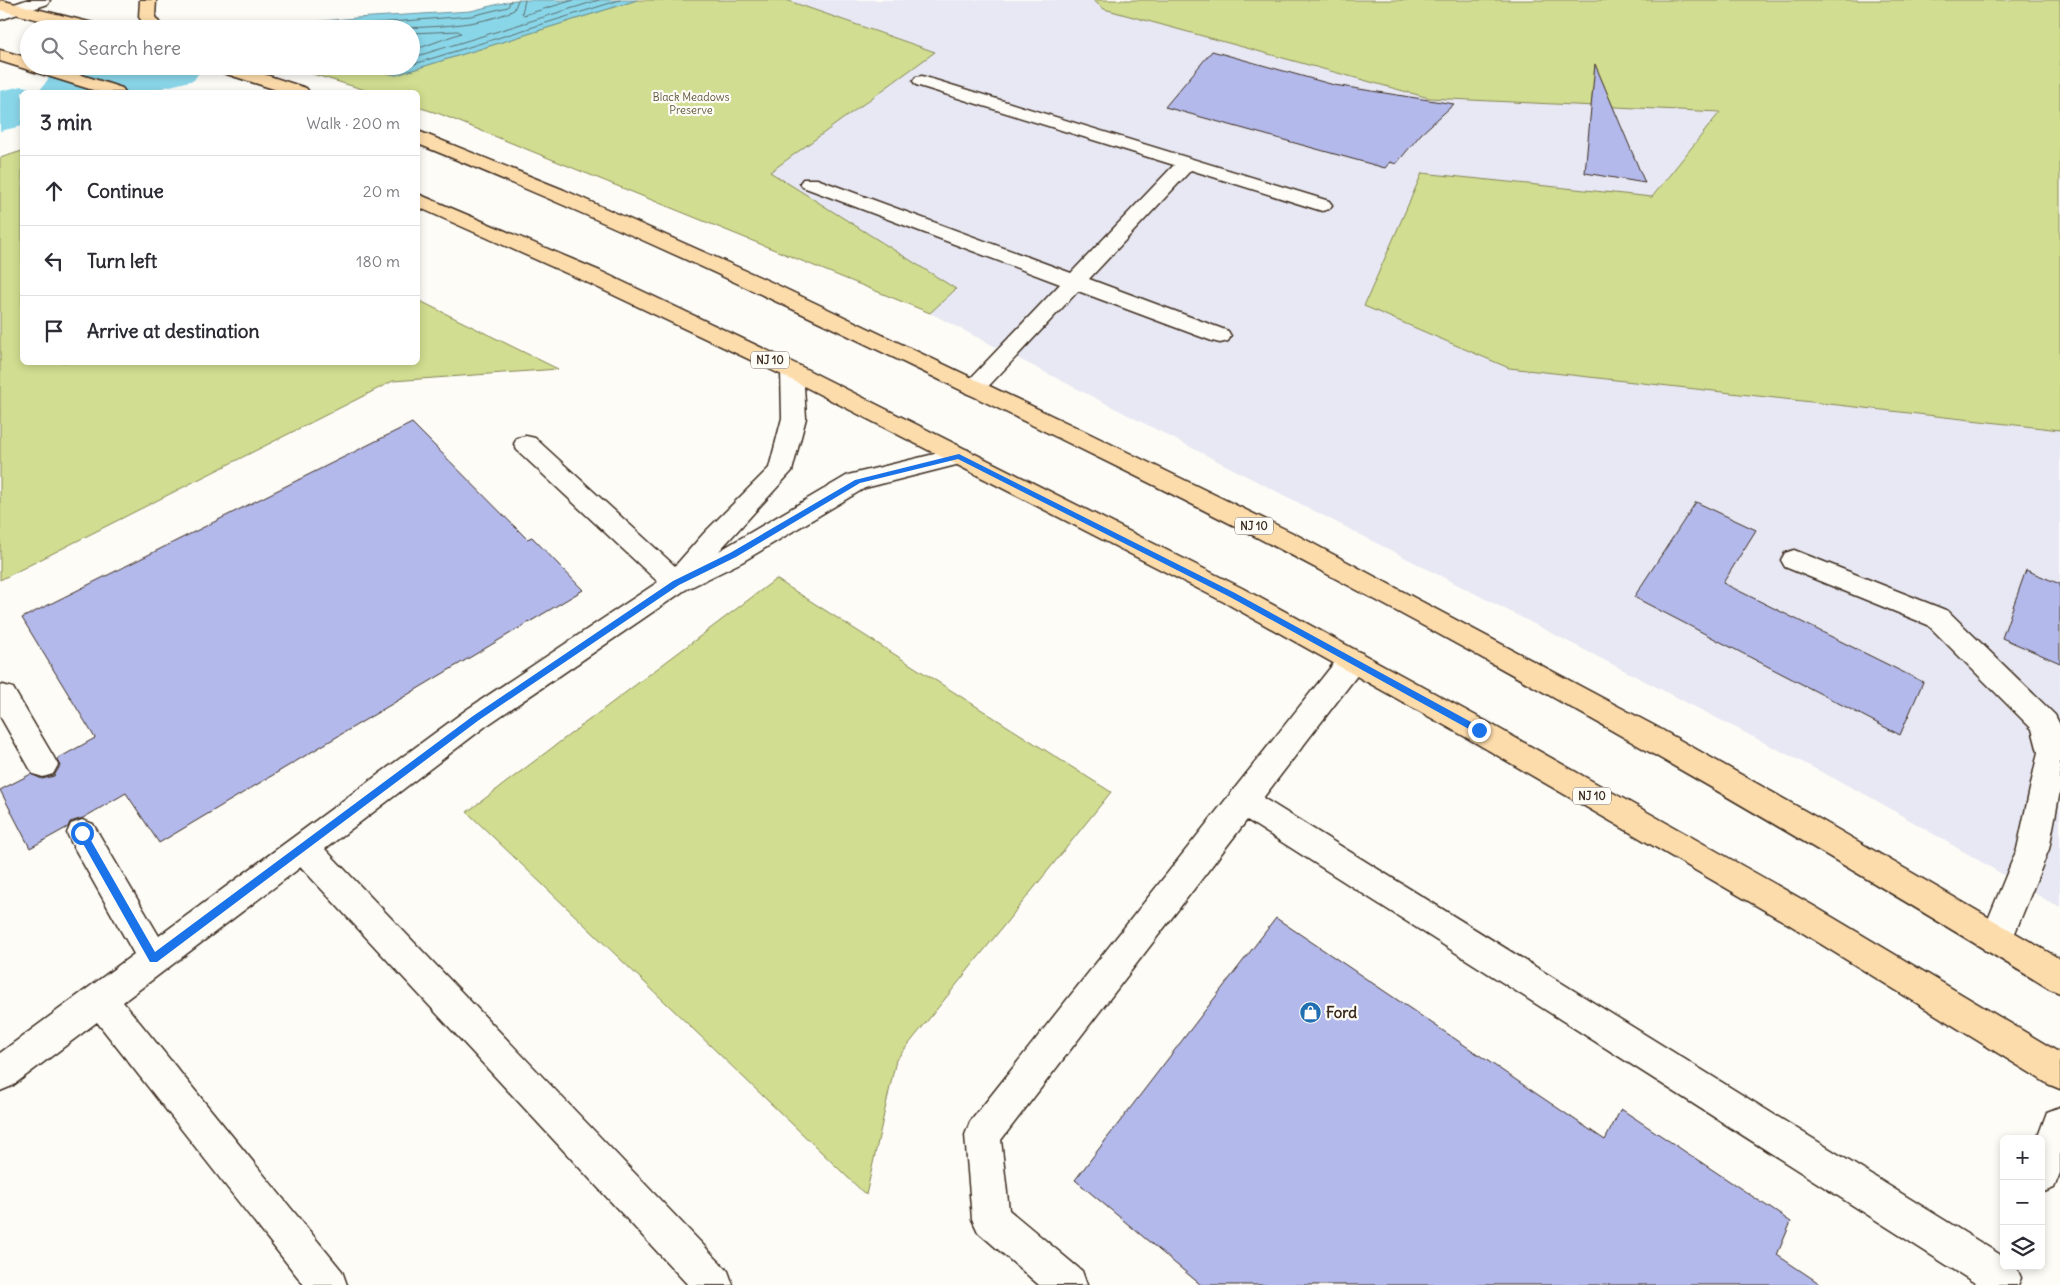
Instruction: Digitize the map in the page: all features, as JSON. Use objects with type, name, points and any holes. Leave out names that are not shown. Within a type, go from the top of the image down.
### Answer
[{"type":"main road","points":[[0,14],[42,0]]},
{"type":"main road","points":[[0,5],[61,20]]},
{"type":"main road","points":[[0,55],[20,61]]},
{"type":"main road","points":[[63,75],[110,90]]},
{"type":"main road","points":[[248,75],[294,90]]},
{"type":"main road","points":[[922,81],[1322,205]]},
{"type":"main road","name":"NJ 10","points":[[420,138],[526,179],[786,297],[1101,449],[1388,594],[1878,868],[2060,978]]},
{"type":"main road","points":[[974,388],[1187,163]]},
{"type":"main road","points":[[810,183],[1220,336]]},
{"type":"main road","name":"NJ 10","points":[[420,201],[592,276],[792,371],[1233,595],[1479,730],[1801,915],[2060,1072]]},
{"type":"main road","points":[[676,583],[713,540],[780,471],[794,418],[792,371]]},
{"type":"main road","points":[[526,444],[676,583]]},
{"type":"main road","points":[[0,1074],[476,718],[676,583],[733,555],[857,481],[959,456]]},
{"type":"main road","points":[[1794,560],[1938,618],[2045,724],[2053,752],[2033,849],[1996,939]]},
{"type":"main road","points":[[1068,1285],[991,1219],[983,1134],[1244,802],[1352,661]]},
{"type":"main road","points":[[0,698],[3,696],[43,765]]},
{"type":"main road","points":[[1244,802],[2003,1277]]},
{"type":"main road","points":[[82,833],[154,958]]},
{"type":"main road","points":[[303,847],[714,1285]]},
{"type":"main road","points":[[100,999],[328,1285]]},
{"type":"main road","points":[[2045,1165],[2060,1126]]},
{"type":"shaded area","points":[[786,0],[1093,0],[1104,9],[1429,98],[1721,112],[1652,197],[1422,173],[1509,368],[2060,430],[2060,908],[1872,798],[930,313],[955,290],[769,172],[935,52]]},
{"type":"green space","name":"Black Meadows Preserve","points":[[637,0],[786,0],[935,52],[770,172],[956,289],[930,313],[440,114],[420,108],[420,90],[365,90],[316,75],[420,75],[420,68]]},
{"type":"green space","points":[[1093,0],[2060,0],[2060,430],[1509,368],[1364,306],[1422,173],[1652,197],[1720,112],[1429,98],[1104,9]]},
{"type":"green space","points":[[20,152],[20,365],[420,365],[420,301],[558,369],[393,381],[0,580],[0,158]]},
{"type":"green space","points":[[776,579],[1111,792],[896,1060],[866,1195],[467,812]]},
{"type":"water","points":[[515,0],[637,0],[420,68],[420,20],[334,20],[471,11]]},
{"type":"building","points":[[1212,51],[1334,85],[1454,104],[1421,134],[1396,164],[1390,162],[1385,168],[1165,107]]},
{"type":"building","points":[[1595,64],[1645,183],[1585,173]]},
{"type":"building","points":[[412,423],[527,539],[532,537],[583,590],[159,843],[126,793],[83,818],[70,822],[68,827],[30,848],[0,790],[31,774],[42,779],[54,776],[60,766],[57,759],[95,738],[22,618]]},
{"type":"building","points":[[1696,502],[1756,530],[1723,583],[1923,682],[1900,735],[1634,597]]},
{"type":"building","points":[[2026,570],[2060,584],[2060,663],[2002,638]]},
{"type":"building","name":"Ford","points":[[1276,918],[1605,1140],[1621,1109],[1791,1222],[1777,1255],[1822,1285],[1201,1285],[1075,1180]]},
{"type":"waterway","points":[[80,90],[137,75]]},
{"type":"waterway","points":[[0,111],[20,106]]},
{"type":"place","name":"Ford","points":[[1310,1013]]},
{"type":"route","points":[[82,833],[154,958],[476,718],[676,583],[774,532],[857,481],[959,456],[1233,595],[1479,730]]}]
